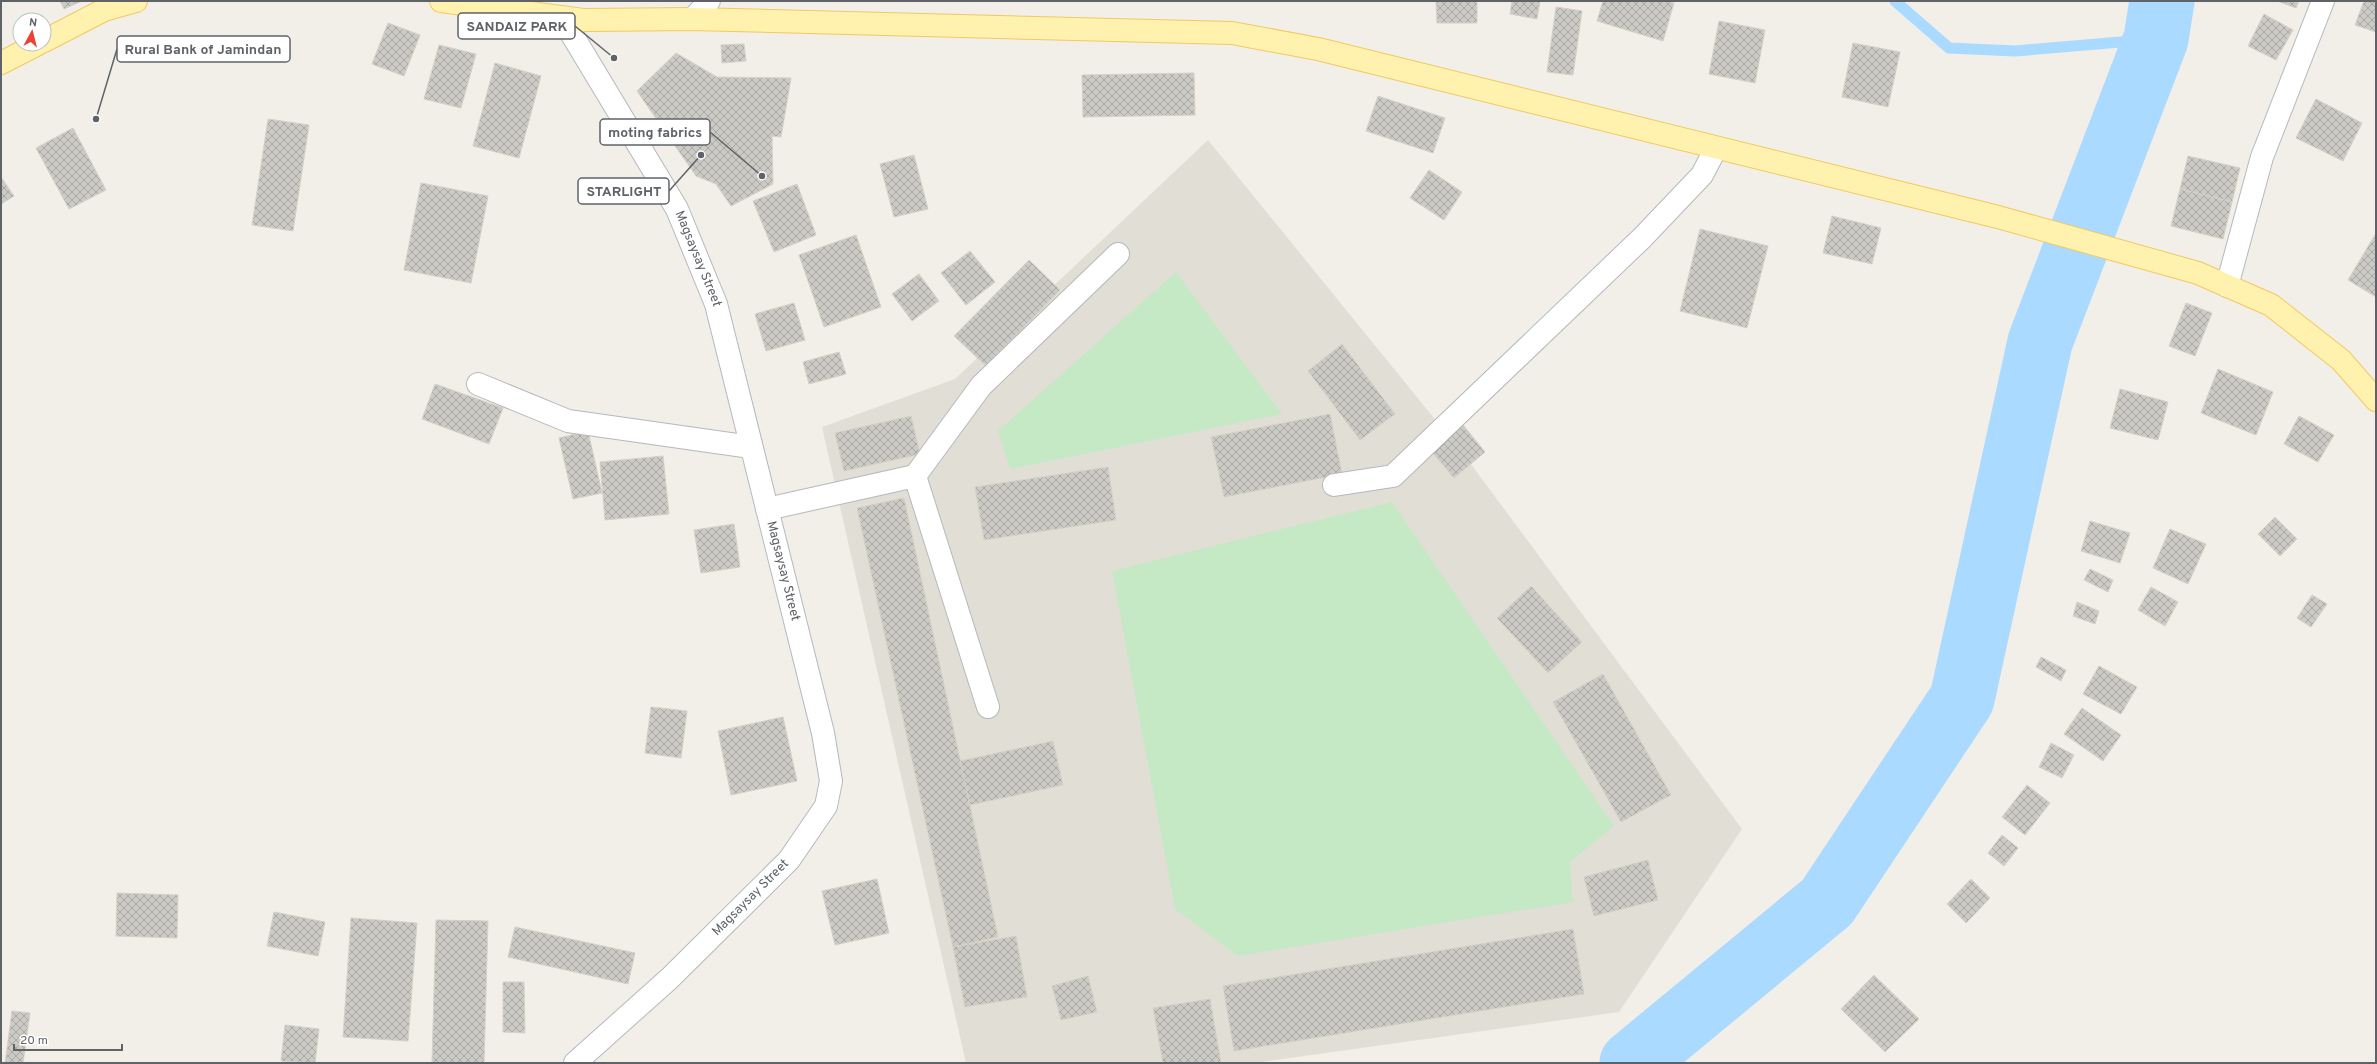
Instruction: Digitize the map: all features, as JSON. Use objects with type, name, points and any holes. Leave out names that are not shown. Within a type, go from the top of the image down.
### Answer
[{"type":"main road","points":[[52,37],[104,10],[136,1]]},
{"type":"main road","points":[[441,1],[583,20],[693,19],[1232,33],[1318,50],[1998,218],[2198,272],[2270,305],[2341,360],[2376,400]]},
{"type":"main road","points":[[1,63],[22,52]]},
{"type":"street","points":[[693,19],[710,1]]},
{"type":"street","points":[[2227,286],[2262,157],[2323,1]]},
{"type":"street","name":"Magsaysay Street","points":[[562,18],[677,209],[716,304],[823,733],[831,781],[826,806],[789,860],[670,978],[575,1063]]},
{"type":"street","points":[[1334,485],[1394,476],[1642,238],[1702,175],[1716,148]]},
{"type":"street","points":[[767,508],[915,476],[981,386],[1118,254]]},
{"type":"street","points":[[478,384],[568,421],[751,447]]},
{"type":"street","points":[[915,476],[988,707]]},
{"type":"shaded area","points":[[1208,140],[1464,455],[1742,829],[1619,1012],[1254,1063],[966,1063],[822,427],[955,379]]},
{"type":"green space","points":[[1176,272],[1282,414],[1010,469],[998,431]]},
{"type":"green space","points":[[1392,502],[1614,826],[1570,862],[1573,902],[1238,956],[1175,909],[1112,571]]},
{"type":"building","points":[[60,1],[82,1],[64,9]]},
{"type":"building","points":[[1436,1],[1477,1],[1477,23],[1437,23]]},
{"type":"building","points":[[1512,1],[1540,1],[1537,19],[1510,14]]},
{"type":"building","points":[[1603,1],[1667,1],[1674,3],[1663,41],[1597,21]]},
{"type":"building","points":[[2277,1],[2299,1],[2296,8]]},
{"type":"building","points":[[2364,1],[2376,1],[2376,32],[2355,25]]},
{"type":"building","points":[[1556,7],[1582,11],[1573,75],[1547,72]]},
{"type":"building","points":[[2264,14],[2293,30],[2276,60],[2248,46]]},
{"type":"building","points":[[1719,21],[1765,30],[1755,83],[1709,74]]},
{"type":"building","points":[[388,23],[420,35],[404,76],[372,64]]},
{"type":"building","points":[[1853,43],[1900,52],[1888,107],[1842,97]]},
{"type":"building","points":[[744,44],[746,61],[722,63],[721,45]]},
{"type":"building","points":[[439,45],[476,54],[461,108],[424,99]]},
{"type":"building","points":[[676,53],[717,77],[791,78],[781,137],[772,136],[773,184],[731,206],[716,184],[696,176],[637,91]]},
{"type":"building","points":[[495,63],[541,76],[519,158],[473,146]]},
{"type":"building","points":[[1194,73],[1195,115],[1083,117],[1082,75]]},
{"type":"building","points":[[1378,96],[1445,118],[1433,153],[1366,131]]},
{"type":"building","points":[[2316,99],[2362,123],[2343,161],[2296,138]]},
{"type":"building","points":[[268,119],[309,125],[293,231],[252,225]]},
{"type":"building","points":[[73,128],[106,190],[69,209],[36,148]]},
{"type":"building","points":[[914,155],[928,209],[894,217],[880,164]]},
{"type":"building","points":[[2188,156],[2240,168],[2232,202],[2180,189]]},
{"type":"building","points":[[1429,170],[1462,192],[1444,220],[1410,198]]},
{"type":"building","points":[[1,177],[14,196],[1,204]]},
{"type":"building","points":[[421,183],[488,196],[471,283],[404,270]]},
{"type":"building","points":[[797,184],[816,235],[774,252],[753,201]]},
{"type":"building","points":[[2180,189],[2232,202],[2223,239],[2171,226]]},
{"type":"building","points":[[1832,216],[1881,228],[1872,264],[1823,253]]},
{"type":"building","points":[[1700,229],[1768,246],[1747,328],[1680,311]]},
{"type":"building","points":[[2376,233],[2376,297],[2348,280]]},
{"type":"building","points":[[856,235],[881,307],[824,327],[799,255]]},
{"type":"building","points":[[970,251],[995,282],[966,305],[941,273]]},
{"type":"building","points":[[1029,260],[1060,290],[986,366],[954,336]]},
{"type":"building","points":[[919,274],[939,301],[912,321],[892,294]]},
{"type":"building","points":[[794,303],[805,340],[766,351],[755,314]]},
{"type":"building","points":[[2186,303],[2212,313],[2195,356],[2169,346]]},
{"type":"building","points":[[1342,344],[1395,414],[1360,440],[1308,371]]},
{"type":"building","points":[[839,352],[846,374],[809,384],[803,362]]},
{"type":"building","points":[[2218,369],[2273,392],[2256,435],[2201,413]]},
{"type":"building","points":[[435,384],[503,408],[489,444],[422,419]]},
{"type":"building","points":[[2120,389],[2168,402],[2158,440],[2110,428]]},
{"type":"building","points":[[1330,414],[1342,474],[1224,497],[1211,437]]},
{"type":"building","points":[[911,416],[920,454],[844,471],[835,433]]},
{"type":"building","points":[[2299,416],[2334,435],[2318,462],[2284,444]]},
{"type":"building","points":[[1459,420],[1485,452],[1454,478],[1427,446]]},
{"type":"building","points":[[588,431],[602,493],[573,499],[559,438]]},
{"type":"building","points":[[663,456],[669,514],[605,520],[600,462]]},
{"type":"building","points":[[1108,467],[1116,520],[984,540],[975,487]]},
{"type":"building","points":[[904,498],[998,937],[953,947],[857,508]]},
{"type":"building","points":[[2275,517],[2297,539],[2280,556],[2258,534]]},
{"type":"building","points":[[2090,521],[2130,533],[2120,563],[2081,551]]},
{"type":"building","points":[[734,524],[740,567],[701,573],[694,530]]},
{"type":"building","points":[[2170,529],[2206,544],[2188,584],[2153,568]]},
{"type":"building","points":[[2090,569],[2113,580],[2108,592],[2084,580]]},
{"type":"building","points":[[1531,586],[1582,642],[1548,673],[1497,618]]},
{"type":"building","points":[[2151,587],[2178,602],[2165,626],[2138,610]]},
{"type":"building","points":[[2312,595],[2327,604],[2311,627],[2297,618]]},
{"type":"building","points":[[2077,602],[2099,611],[2095,624],[2073,616]]},
{"type":"building","points":[[2041,657],[2066,670],[2061,681],[2036,667]]},
{"type":"building","points":[[2099,666],[2137,687],[2121,714],[2083,694]]},
{"type":"building","points":[[1603,674],[1671,795],[1621,822],[1553,702]]},
{"type":"building","points":[[651,707],[687,711],[681,758],[645,753]]},
{"type":"building","points":[[2082,708],[2121,735],[2103,761],[2064,734]]},
{"type":"building","points":[[783,717],[797,781],[731,795],[718,731]]},
{"type":"building","points":[[1053,741],[1063,785],[970,805],[960,761]]},
{"type":"building","points":[[2051,743],[2074,755],[2062,778],[2039,767]]},
{"type":"building","points":[[2027,785],[2050,803],[2025,835],[2002,817]]},
{"type":"building","points":[[2002,835],[2018,848],[2004,866],[1988,853]]},
{"type":"building","points":[[1648,860],[1658,900],[1594,916],[1584,877]]},
{"type":"building","points":[[877,879],[889,933],[835,945],[822,891]]},
{"type":"building","points":[[1971,879],[1990,898],[1966,923],[1947,904]]},
{"type":"building","points":[[117,893],[178,895],[177,938],[116,936]]},
{"type":"building","points":[[274,912],[325,922],[318,956],[267,946]]},
{"type":"building","points":[[351,918],[417,923],[408,1041],[343,1037]]},
{"type":"building","points":[[436,920],[488,921],[484,1063],[432,1063]]},
{"type":"building","points":[[515,927],[635,953],[628,984],[508,957]]},
{"type":"building","points":[[1573,929],[1584,994],[1234,1051],[1223,986]]},
{"type":"building","points":[[1016,936],[1027,997],[965,1007],[953,947]]},
{"type":"building","points":[[1874,975],[1919,1019],[1885,1052],[1841,1009]]},
{"type":"building","points":[[1088,976],[1097,1012],[1061,1020],[1052,986]]},
{"type":"building","points":[[503,982],[524,982],[525,1033],[503,1032]]},
{"type":"building","points":[[1210,999],[1221,1063],[1163,1063],[1153,1008]]},
{"type":"building","points":[[12,1011],[30,1013],[23,1063],[5,1063]]},
{"type":"building","points":[[285,1025],[319,1029],[315,1063],[281,1061]]},
{"type":"waterway","points":[[1895,1],[1949,48],[2015,51],[2156,39]]},
{"type":"waterway","points":[[1632,1063],[1827,902],[1962,699],[2040,342],[2156,39],[2162,1]]},
{"type":"place","name":"SANDAIZ PARK","points":[[614,58]]},
{"type":"place","name":"Rural Bank of Jamindan","points":[[96,119]]},
{"type":"place","name":"STARLIGHT","points":[[701,155]]},
{"type":"place","name":"moting fabrics","points":[[762,176]]}]
